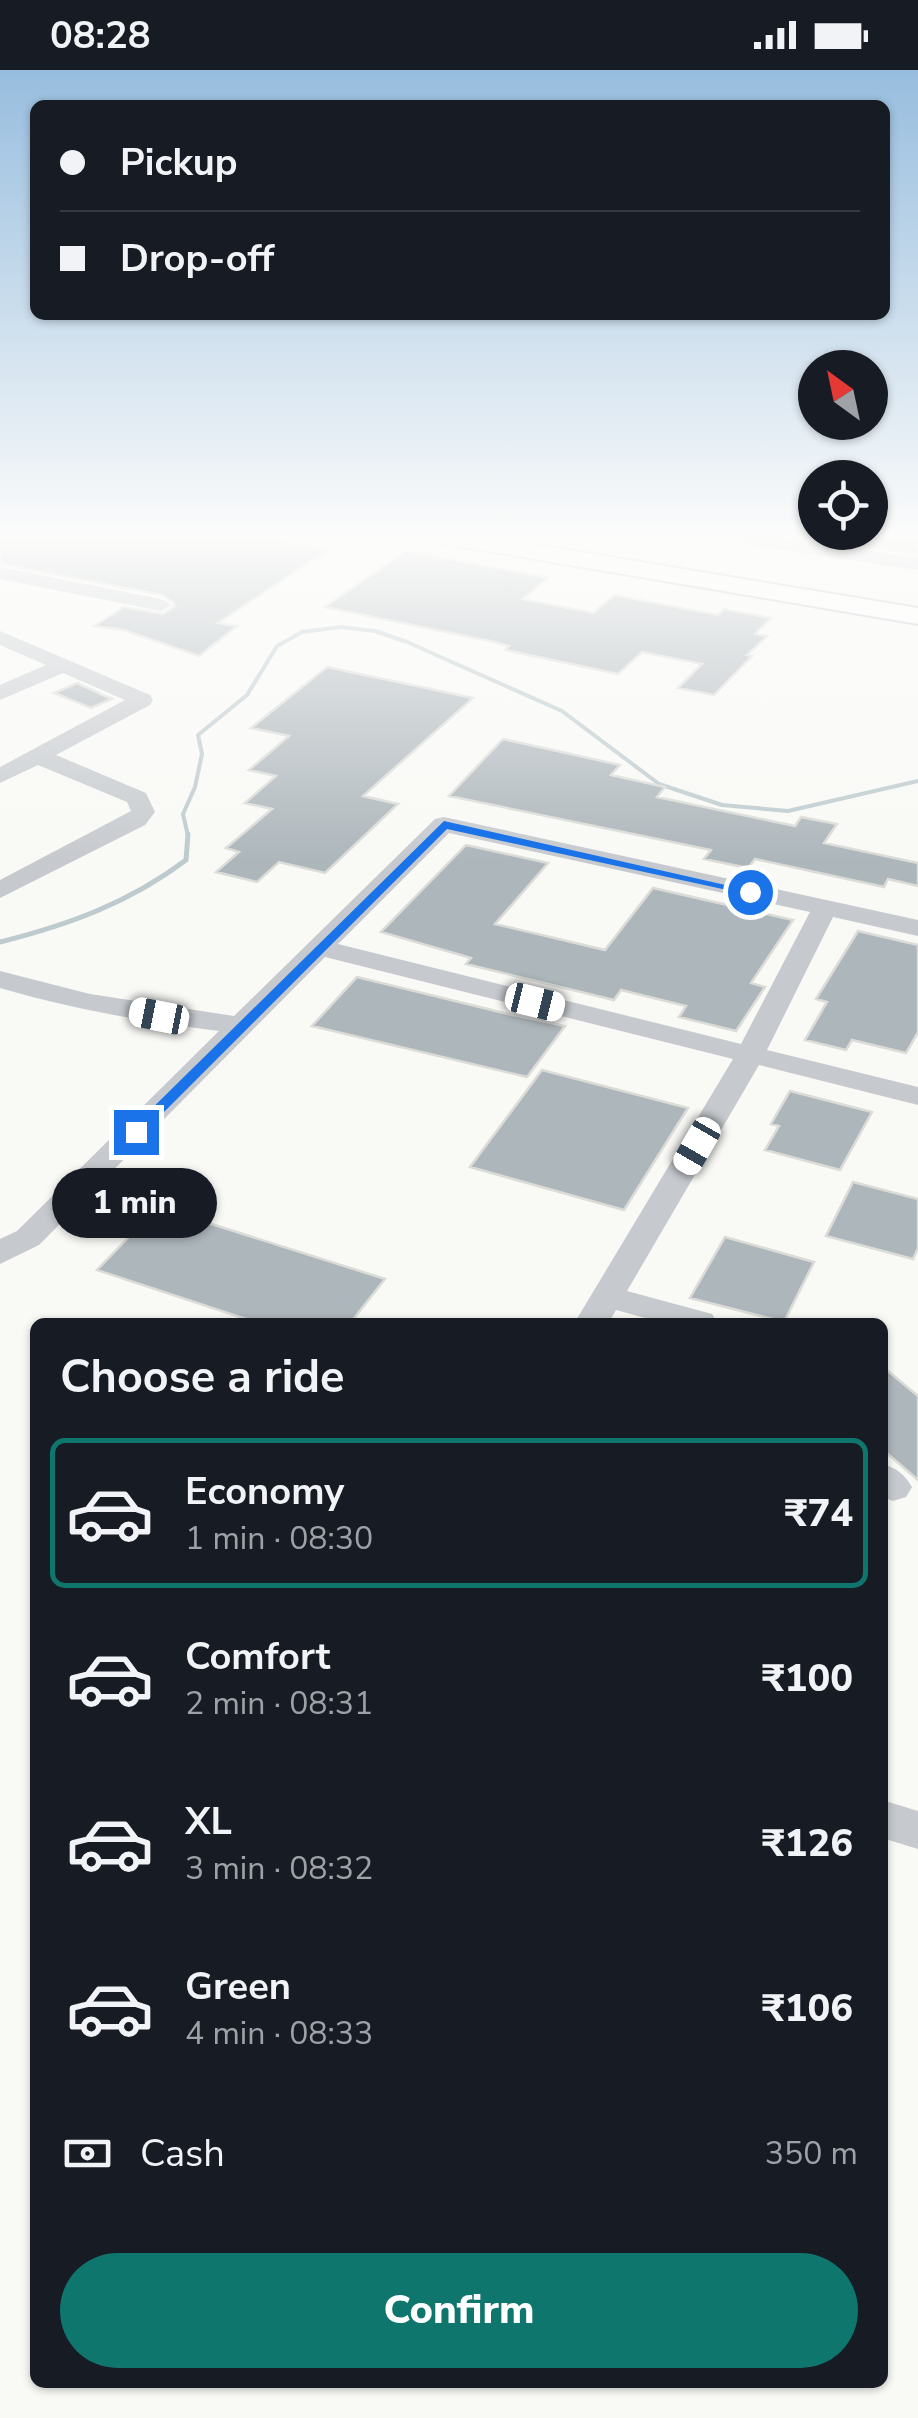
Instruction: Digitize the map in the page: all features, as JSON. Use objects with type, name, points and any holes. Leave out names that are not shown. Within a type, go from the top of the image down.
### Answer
[{"type":"lane","points":[[0,776],[142,700],[14,643]]},
{"type":"lane","points":[[0,693],[66,664]]},
{"type":"lane","points":[[0,890],[136,820],[143,812],[138,798],[40,757]]},
{"type":"lane","points":[[0,1253],[28,1238],[439,827],[451,824],[918,928]]},
{"type":"lane","points":[[667,1318],[600,1310],[750,1055],[824,908]]},
{"type":"lane","points":[[320,948],[918,1096]]},
{"type":"lane","points":[[0,980],[52,995],[159,1016],[244,1026]]},
{"type":"lane","points":[[888,1821],[918,1830]]},
{"type":"building","points":[[160,643],[216,643],[199,656]]},
{"type":"building","points":[[496,643],[760,643],[714,695],[678,688],[702,664],[642,652],[618,674],[505,650],[509,646]]},
{"type":"building","points":[[327,667],[473,698],[363,796],[398,804],[325,873],[279,862],[257,882],[216,872],[239,852],[226,848],[272,809],[245,803],[276,776],[249,770],[289,736],[251,728]]},
{"type":"building","points":[[77,683],[112,699],[91,708],[54,693]]},
{"type":"building","points":[[503,739],[620,765],[611,775],[665,787],[657,797],[795,826],[801,817],[837,824],[824,843],[918,863],[918,886],[888,879],[884,887],[755,859],[748,868],[704,859],[711,850],[449,796]]},
{"type":"building","points":[[466,845],[548,863],[495,924],[605,950],[653,888],[793,920],[751,983],[765,987],[736,1031],[679,1017],[686,1006],[621,990],[614,1000],[466,964],[471,958],[381,932]]},
{"type":"building","points":[[858,931],[918,945],[918,1032],[906,1053],[852,1040],[846,1050],[805,1040],[827,1002],[816,999]]},
{"type":"building","points":[[357,977],[565,1026],[527,1077],[312,1026]]},
{"type":"building","points":[[542,1070],[688,1108],[624,1210],[470,1167]]},
{"type":"building","points":[[790,1091],[872,1112],[840,1170],[765,1150],[779,1126],[771,1124]]},
{"type":"building","points":[[853,1182],[918,1199],[918,1248],[913,1259],[826,1236]]},
{"type":"building","points":[[158,1207],[385,1279],[354,1318],[243,1318],[97,1270]]},
{"type":"building","points":[[725,1237],[814,1262],[786,1318],[768,1318],[690,1298]]},
{"type":"building","points":[[888,1371],[918,1396],[918,1480],[888,1454]]},
{"type":"waterway","points":[[188,835],[183,814],[195,787],[202,754],[198,735],[247,695],[277,646],[283,643]]},
{"type":"waterway","points":[[408,643],[562,711],[659,784],[722,805],[788,811],[918,781]]},
{"type":"waterway","points":[[0,942],[74,920],[142,889],[186,860],[188,835]]},
{"type":"route","points":[[136,1132],[444,824],[750,892]]}]
